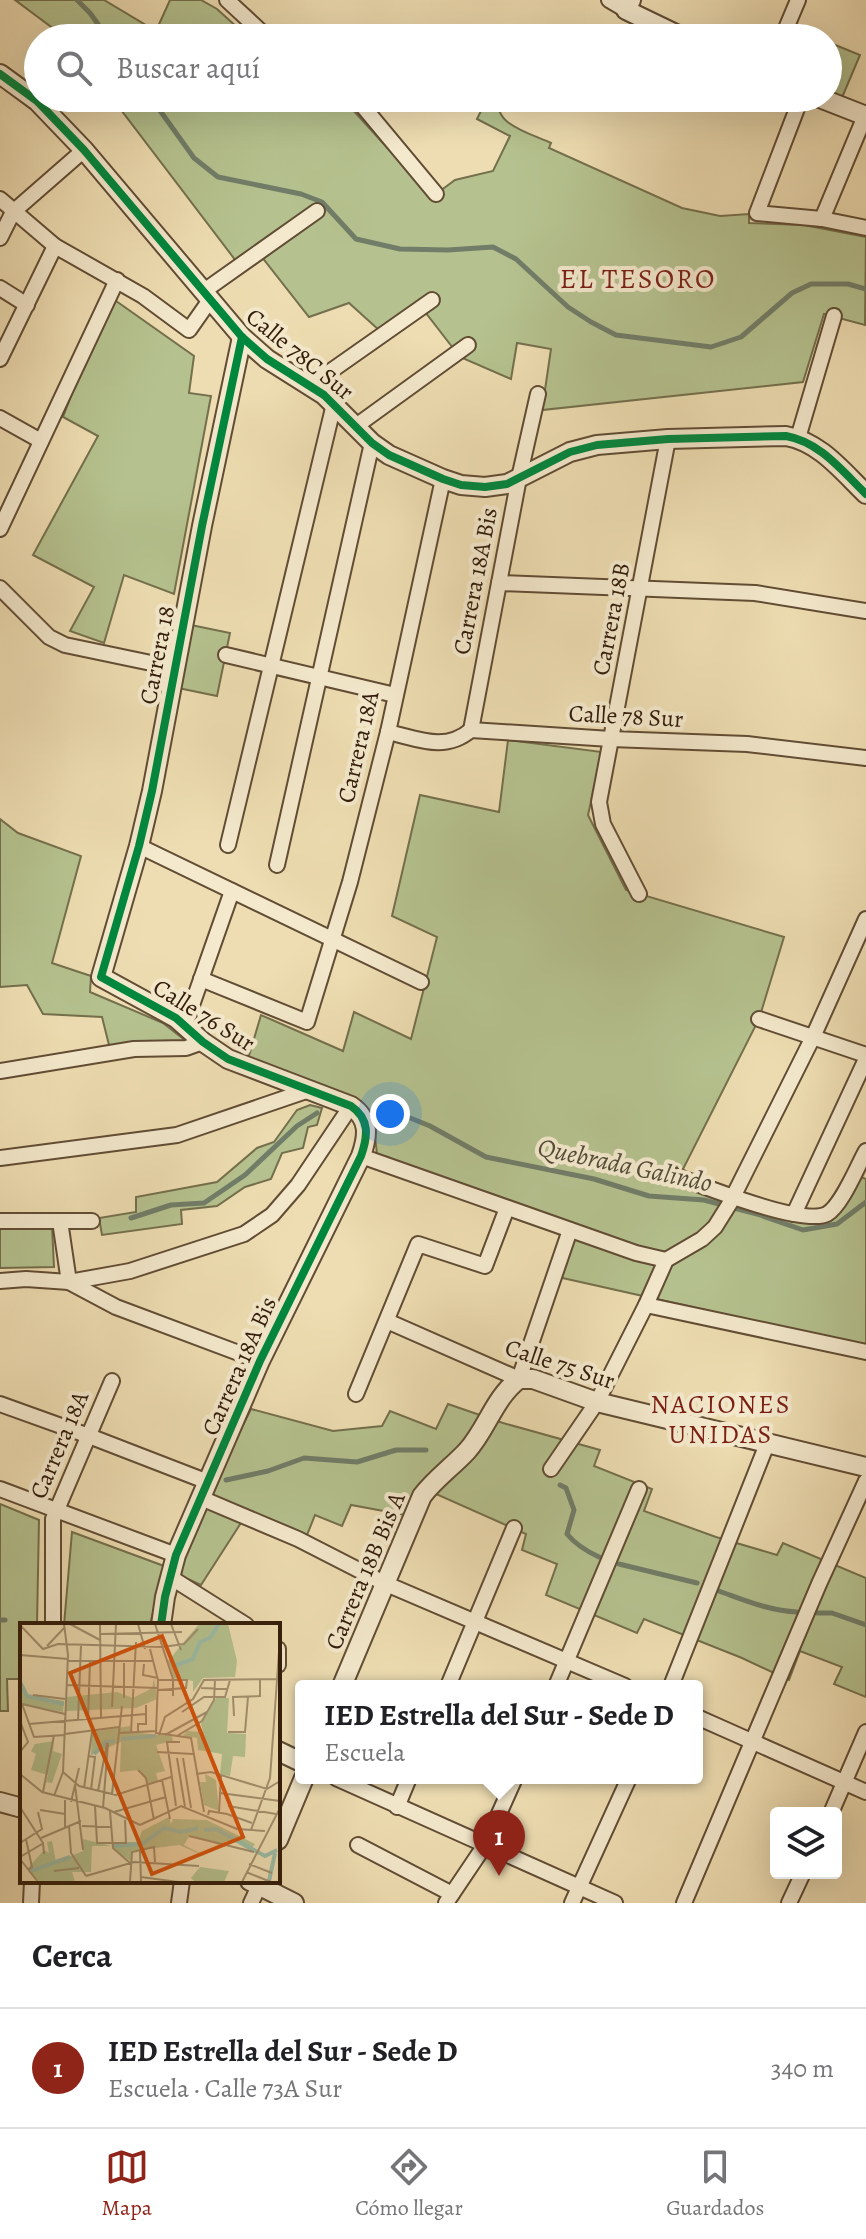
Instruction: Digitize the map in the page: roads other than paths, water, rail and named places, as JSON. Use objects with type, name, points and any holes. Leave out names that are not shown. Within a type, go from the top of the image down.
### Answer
[{"type":"street","points":[[227,0],[253,24]]},
{"type":"street","points":[[609,0],[628,5],[660,24]]},
{"type":"street","points":[[788,24],[798,0]]},
{"type":"street","name":"Calle 78C Sur","points":[[0,74],[24,92]]},
{"type":"street","points":[[822,219],[866,116],[842,107]]},
{"type":"street","name":"Calle 78C Sur","points":[[48,112],[84,150],[242,337],[267,359],[311,385],[372,443],[400,461],[461,485],[485,487],[507,484],[583,447],[668,439],[798,438]]},
{"type":"street","points":[[368,112],[436,194]]},
{"type":"street","points":[[796,112],[757,213],[822,219],[866,228]]},
{"type":"street","points":[[0,238],[13,212],[84,150]]},
{"type":"street","points":[[0,199],[55,246],[143,296],[189,330],[207,296],[317,211]]},
{"type":"street","points":[[0,359],[55,246]]},
{"type":"street","points":[[0,529],[117,280]]},
{"type":"street","points":[[0,288],[27,305]]},
{"type":"street","points":[[311,385],[432,300]]},
{"type":"street","points":[[834,316],[798,438],[822,452],[866,494]]},
{"type":"street","name":"Carrera 18","points":[[101,977],[152,791],[202,526],[242,337]]},
{"type":"street","points":[[356,426],[468,345]]},
{"type":"street","name":"Carrera 18A Bis","points":[[471,730],[538,394]]},
{"type":"street","points":[[228,845],[334,404]]},
{"type":"street","points":[[0,418],[41,441]]},
{"type":"street","name":"Carrera 18B","points":[[639,894],[603,824],[599,802],[668,439]]},
{"type":"street","points":[[277,865],[372,443]]},
{"type":"street","name":"Carrera 18A","points":[[201,979],[307,1022],[350,882],[388,732],[443,479]]},
{"type":"street","points":[[499,583],[755,593],[866,611]]},
{"type":"street","points":[[0,588],[49,637],[65,645],[175,668]]},
{"type":"street","points":[[226,655],[395,695]]},
{"type":"street","name":"Calle 78 Sur","points":[[388,732],[451,743],[471,730],[747,744],[866,758]]},
{"type":"street","points":[[139,846],[421,982]]},
{"type":"street","points":[[185,1025],[232,891]]},
{"type":"street","points":[[551,1469],[597,1402],[666,1260],[702,1239],[715,1227],[729,1204],[813,1037],[866,919]]},
{"type":"street","name":"Calle 76 Sur","points":[[101,977],[176,1018],[228,1059],[351,1106]]},
{"type":"street","points":[[759,1019],[866,1057],[794,1214]]},
{"type":"street","points":[[0,1071],[134,1049],[186,1048],[203,1042]]},
{"type":"street","points":[[0,1158],[177,1135],[309,1090]]},
{"type":"street","points":[[0,1281],[69,1282],[130,1271],[244,1234],[272,1215],[298,1185],[351,1106]]},
{"type":"street","name":"Carrera 18A Bis","points":[[161,1623],[176,1555],[260,1361],[361,1156],[367,1129],[362,1117],[351,1106]]},
{"type":"street","points":[[679,1177],[729,1204],[794,1214],[825,1215],[835,1206],[866,1151]]},
{"type":"street","points":[[361,1156],[636,1253],[666,1260]]},
{"type":"street","points":[[356,1394],[418,1244],[485,1266],[507,1208]]},
{"type":"street","points":[[0,1221],[92,1221]]},
{"type":"street","points":[[60,1221],[69,1282]]},
{"type":"street","name":"Carrera 18B Bis A","points":[[344,1680],[422,1496],[466,1452],[501,1397],[519,1379],[570,1230]]},
{"type":"street","points":[[69,1282],[116,1307],[260,1361]]},
{"type":"street","points":[[646,1305],[866,1352]]},
{"type":"street","name":"Calle 75 Sur","points":[[387,1321],[519,1379],[533,1379],[597,1402],[866,1467]]},
{"type":"street","name":"Carrera 18A","points":[[53,1623],[52,1531],[57,1511],[112,1381]]},
{"type":"street","points":[[0,1404],[89,1436],[205,1490],[384,1583],[610,1680]]},
{"type":"street","points":[[673,1680],[767,1444]]},
{"type":"street","points":[[684,1903],[866,1481]]},
{"type":"street","points":[[0,1489],[176,1555]]},
{"type":"street","points":[[559,1680],[639,1489]]},
{"type":"street","points":[[451,1680],[514,1528]]},
{"type":"street","points":[[170,1577],[243,1623]]},
{"type":"street","points":[[703,1720],[866,1792]]},
{"type":"street","points":[[834,1807],[866,1732]]},
{"type":"street","points":[[280,1835],[301,1784]]},
{"type":"street","points":[[349,1784],[615,1903]]},
{"type":"street","points":[[397,1807],[407,1784]]},
{"type":"street","points":[[358,1845],[449,1899],[485,1845],[512,1784]]},
{"type":"street","points":[[572,1903],[626,1784]]},
{"type":"street","points":[[0,1802],[20,1807]]},
{"type":"street","points":[[789,1903],[800,1879]]},
{"type":"street","points":[[31,1903],[32,1883]]},
{"type":"street","points":[[179,1903],[182,1883]]},
{"type":"street","points":[[251,1903],[257,1883],[294,1903]]},
{"type":"waterway","points":[[77,0],[98,24]]},
{"type":"waterway","points":[[161,112],[194,158],[218,177],[301,194],[322,202],[356,239],[400,249],[493,247],[516,259],[568,307],[616,335],[711,347],[741,337],[792,293],[811,284],[848,284],[866,289]]},
{"type":"waterway","name":"Quebrada Galindo","points":[[377,1109],[398,1113],[430,1126],[486,1157],[594,1179],[649,1196],[704,1200],[803,1230],[837,1224],[866,1202]]},
{"type":"waterway","name":"Quebrada Galindo","points":[[131,1218],[171,1205],[204,1203],[245,1175],[297,1126],[317,1113]]},
{"type":"waterway","points":[[226,1480],[268,1471],[304,1458],[357,1462],[396,1450],[426,1450]]},
{"type":"waterway","points":[[560,1485],[566,1488],[574,1510],[567,1534],[599,1557]]},
{"type":"waterway","points":[[619,1564],[697,1583]]},
{"type":"waterway","points":[[716,1590],[766,1607],[797,1612]]},
{"type":"waterway","points":[[817,1613],[832,1613],[866,1625]]},
{"type":"waterway","points":[[0,1620],[5,1620]]},
{"type":"place","name":"IED Estrella del Sur - Sede D","points":[[499,1876]]},
{"type":"district","name":"EL TESORO","points":[[638,279]]},
{"type":"district","name":"NACIONES UNIDAS","points":[[721,1419]]}]
